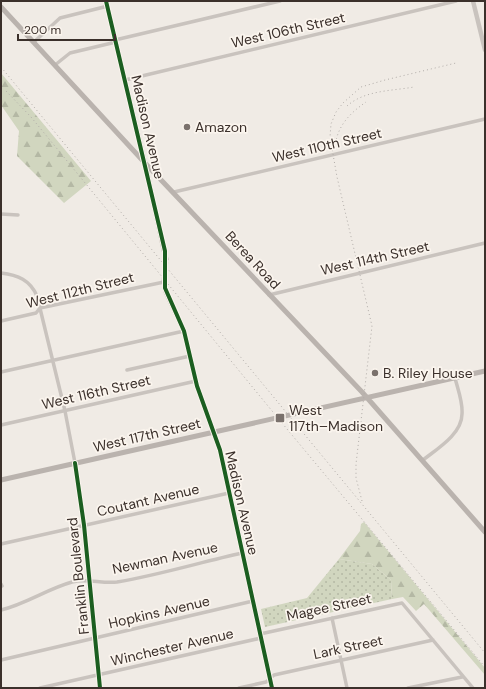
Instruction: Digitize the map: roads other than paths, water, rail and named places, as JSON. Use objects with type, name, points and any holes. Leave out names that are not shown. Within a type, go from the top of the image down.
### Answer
[{"type":"main road","name":"Berea Road","points":[[1,7],[145,163],[367,397],[424,460],[485,532]]},
{"type":"main road","name":"Madison Avenue","points":[[145,163],[166,259]]},
{"type":"main road","name":"Madison Avenue","points":[[164,282],[166,292],[184,331],[196,381],[220,450],[272,688]]},
{"type":"main road","name":"West 117th Street","points":[[1,480],[485,371]]},
{"type":"street","points":[[55,66],[70,53],[280,1]]},
{"type":"street","name":"West 106th Street","points":[[125,80],[456,1]]},
{"type":"street","points":[[474,1],[485,50]]},
{"type":"street","points":[[34,42],[60,18],[107,2]]},
{"type":"street","name":"Madison Avenue","points":[[107,2],[145,163]]},
{"type":"street","name":"West 110th Street","points":[[174,192],[485,118]]},
{"type":"street","points":[[1,214],[18,215]]},
{"type":"street","name":"West 114th Street","points":[[269,295],[485,243]]},
{"type":"street","name":"Franklin Boulevard","points":[[1,273],[13,274],[24,279],[32,287],[37,296],[65,411],[75,463],[84,525],[100,688]]},
{"type":"street","name":"West 112th Street","points":[[1,321],[36,313],[40,308],[164,282]]},
{"type":"street","points":[[1,372],[184,331]]},
{"type":"street","points":[[127,370],[190,356]]},
{"type":"street","points":[[424,460],[458,430],[462,422],[462,409],[455,378]]},
{"type":"street","name":"West 116th Street","points":[[1,425],[196,381]]},
{"type":"street","name":"Coutant Avenue","points":[[1,544],[229,493]]},
{"type":"street","name":"Newman Avenue","points":[[1,610],[18,606],[52,589],[73,582],[90,580],[116,582],[242,553]]},
{"type":"street","name":"Hopkins Avenue","points":[[1,660],[252,601]]},
{"type":"street","name":"Magee Street","points":[[261,636],[332,618],[402,603],[433,640]]},
{"type":"street","points":[[332,618],[347,688]]},
{"type":"street","name":"Winchester Avenue","points":[[40,688],[261,636]]},
{"type":"street","points":[[433,640],[462,677],[473,688]]},
{"type":"street","name":"Lark Street","points":[[239,688],[266,682],[274,675],[433,640]]},
{"type":"street","points":[[408,688],[462,677]]},
{"type":"tunnel","points":[[164,282],[166,259]]},
{"type":"railway","points":[[362,501],[356,478],[356,464],[372,326],[337,177],[330,137],[331,124],[336,112],[343,103],[361,87],[456,63]]},
{"type":"railway","points":[[1,67],[485,653]]},
{"type":"railway","points":[[347,106],[370,94],[414,87]]},
{"type":"railway","points":[[6,91],[31,117],[277,417],[485,667]]},
{"type":"railway","points":[[335,147],[336,139],[341,126],[366,102]]},
{"type":"place","name":"Amazon","points":[[187,127]]},
{"type":"place","name":"B. Riley House","points":[[375,373]]},
{"type":"place","name":"West 117th–Madison","points":[[280,418]]}]
